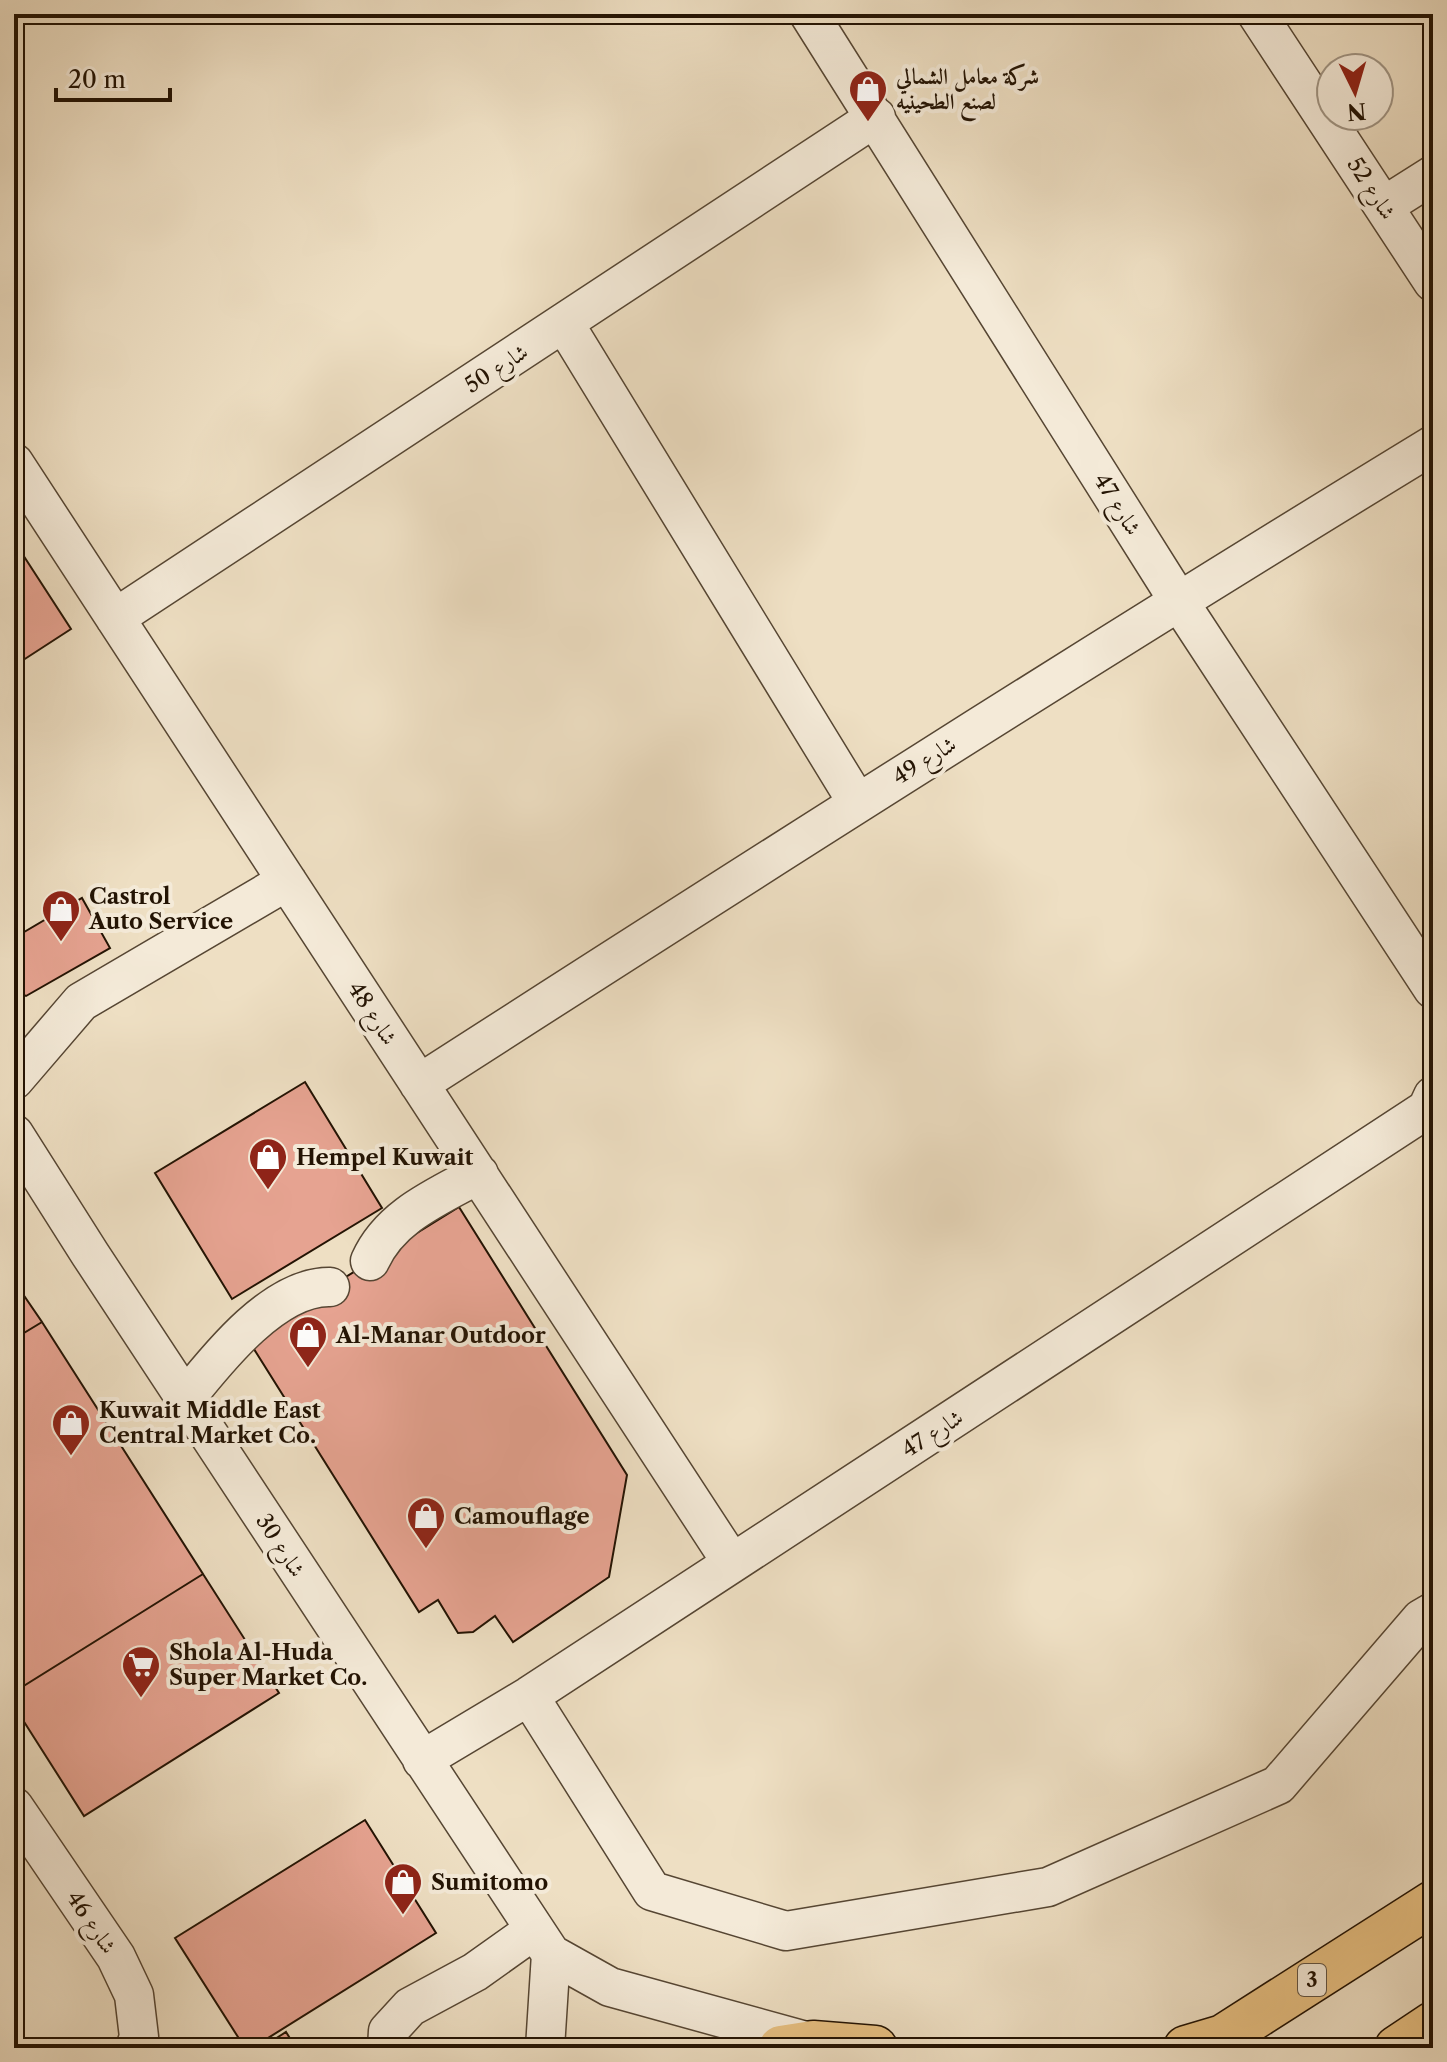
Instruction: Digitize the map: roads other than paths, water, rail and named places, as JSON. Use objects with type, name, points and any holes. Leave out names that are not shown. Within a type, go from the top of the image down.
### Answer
[{"type":"main road","name":"3","points":[[1186,2048],[1223,2037],[1433,1903]]},
{"type":"main road","points":[[1397,2048],[1433,2024]]},
{"type":"main road","points":[[797,2045],[875,2048]]},
{"type":"street","name":"شارع 47","points":[[809,14],[1178,600],[1433,989]]},
{"type":"street","name":"شارع 52","points":[[1257,14],[1433,282]]},
{"type":"street","name":"شارع 50","points":[[115,618],[876,117]]},
{"type":"street","points":[[1384,206],[1433,175]]},
{"type":"street","points":[[564,323],[857,802]]},
{"type":"street","name":"شارع 49","points":[[419,1084],[857,802],[1178,600],[1433,445]]},
{"type":"street","name":"شارع 48","points":[[14,463],[732,1563]]},
{"type":"street","points":[[14,1080],[81,1002],[287,881]]},
{"type":"street","name":"شارع 47","points":[[422,1760],[529,1696],[1427,1109],[1433,1096]]},
{"type":"street","name":"شارع 30","points":[[14,1134],[542,1942],[610,1987],[797,2045]]},
{"type":"street","points":[[370,1261],[391,1229],[422,1204],[479,1174]]},
{"type":"street","points":[[185,1399],[217,1358],[245,1331],[296,1294],[306,1289],[330,1287]]},
{"type":"street","points":[[529,1696],[652,1891],[786,1931],[1048,1887],[1278,1785],[1421,1619],[1433,1612]]},
{"type":"street","name":"شارع 46","points":[[14,1807],[116,1957],[134,1995],[139,2037],[135,2048]]},
{"type":"street","points":[[387,2048],[388,2031],[410,2007],[475,1972],[542,1942],[545,2048]]},
{"type":"place","name":"شركة معامل الشمالي لصنع الطحينيه","points":[[868,123]]},
{"type":"place","name":"Castrol Auto Service","points":[[61,943]]},
{"type":"place","name":"Hempel Kuwait","points":[[268,1191]]},
{"type":"place","name":"Al-Manar Outdoor","points":[[308,1369]]},
{"type":"place","name":"Kuwait Middle East Central Market Co.","points":[[71,1457]]},
{"type":"place","name":"Camouflage","points":[[426,1550]]},
{"type":"place","name":"Shola Al-Huda Super Market Co.","points":[[141,1699]]},
{"type":"place","name":"Sumitomo","points":[[403,1916]]}]
